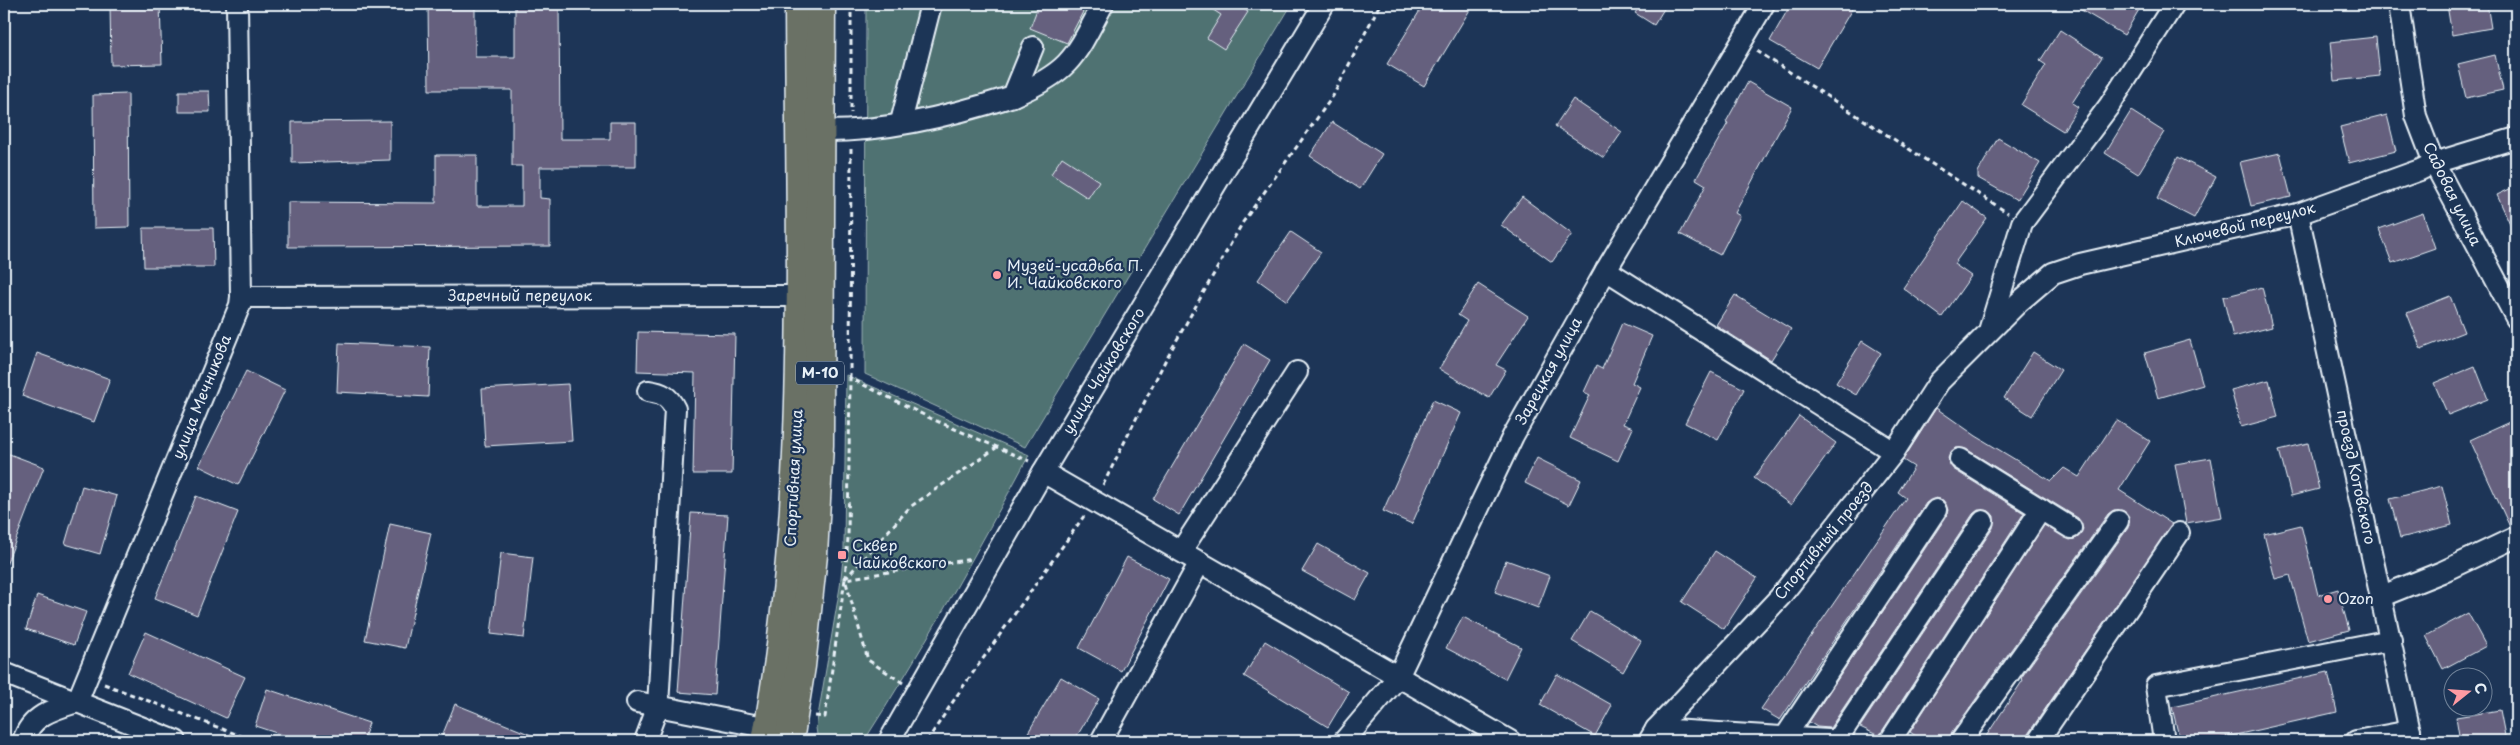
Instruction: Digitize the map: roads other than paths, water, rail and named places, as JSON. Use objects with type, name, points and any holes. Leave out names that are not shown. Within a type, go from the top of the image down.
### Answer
[{"type":"highway","name":"Спортивная улица","points":[[775,737],[793,537],[797,448],[799,4]]},
{"type":"highway","name":"Спортивная улица","points":[[775,737],[794,714],[814,555],[818,463],[822,131],[821,4]]},
{"type":"street","name":"улица Мечникова","points":[[77,702],[241,297],[237,4]]},
{"type":"street","points":[[901,122],[931,4]]},
{"type":"street","points":[[822,131],[851,132],[974,108],[1013,96],[1045,82],[1062,70],[1077,52],[1103,4]]},
{"type":"street","name":"улица Чайковского","points":[[889,741],[1034,471],[1324,4]]},
{"type":"street","name":"Зарецкая улица","points":[[1344,741],[1398,676],[1513,436],[1606,270],[1764,4]]},
{"type":"street","points":[[1988,332],[2022,223],[2109,106],[2174,4]]},
{"type":"street","name":"Садовая улица","points":[[2399,4],[2416,116],[2434,163],[2516,318]]},
{"type":"street","points":[[1013,96],[1034,47]]},
{"type":"street","name":"Ключевой переулок","points":[[1988,332],[2052,274],[2080,264],[2298,214],[2420,170],[2434,163],[2516,138]]},
{"type":"street","name":"проезд Котовского","points":[[2298,214],[2411,736]]},
{"type":"street","points":[[1606,270],[1894,452]]},
{"type":"street","name":"Заречный переулок","points":[[241,297],[799,296]]},
{"type":"street","name":"Спортивный проезд","points":[[1653,735],[1780,597],[1894,452],[1939,382],[1988,332]]},
{"type":"street","points":[[1181,551],[1297,372]]},
{"type":"street","points":[[645,741],[658,706],[675,410],[670,399],[661,393],[648,391]]},
{"type":"street","points":[[1960,459],[2071,528]]},
{"type":"street","points":[[1034,471],[1095,502],[1510,741]]},
{"type":"street","points":[[1890,741],[2041,509]]},
{"type":"street","points":[[1785,737],[1936,510]]},
{"type":"street","points":[[1836,741],[1983,521]]},
{"type":"street","points":[[1961,741],[2118,521]]},
{"type":"street","points":[[2043,740],[2178,533]]},
{"type":"street","points":[[2382,596],[2442,572],[2516,537]]},
{"type":"street","points":[[1101,741],[1200,562]]},
{"type":"street","points":[[2164,741],[2156,686],[2391,640]]},
{"type":"street","points":[[4,673],[176,741]]},
{"type":"street","points":[[23,741],[25,734],[46,712],[77,702]]},
{"type":"street","points":[[637,702],[775,737]]},
{"type":"street","points":[[1653,735],[1785,737],[1844,741]]},
{"type":"street","points":[[2356,741],[2411,736]]},
{"type":"place","name":"Музей-усадьба П. И. Чайковского","points":[[997,275]]},
{"type":"place","name":"Сквер Чайковского","points":[[842,555]]},
{"type":"place","name":"Ozon","points":[[2328,599]]}]
